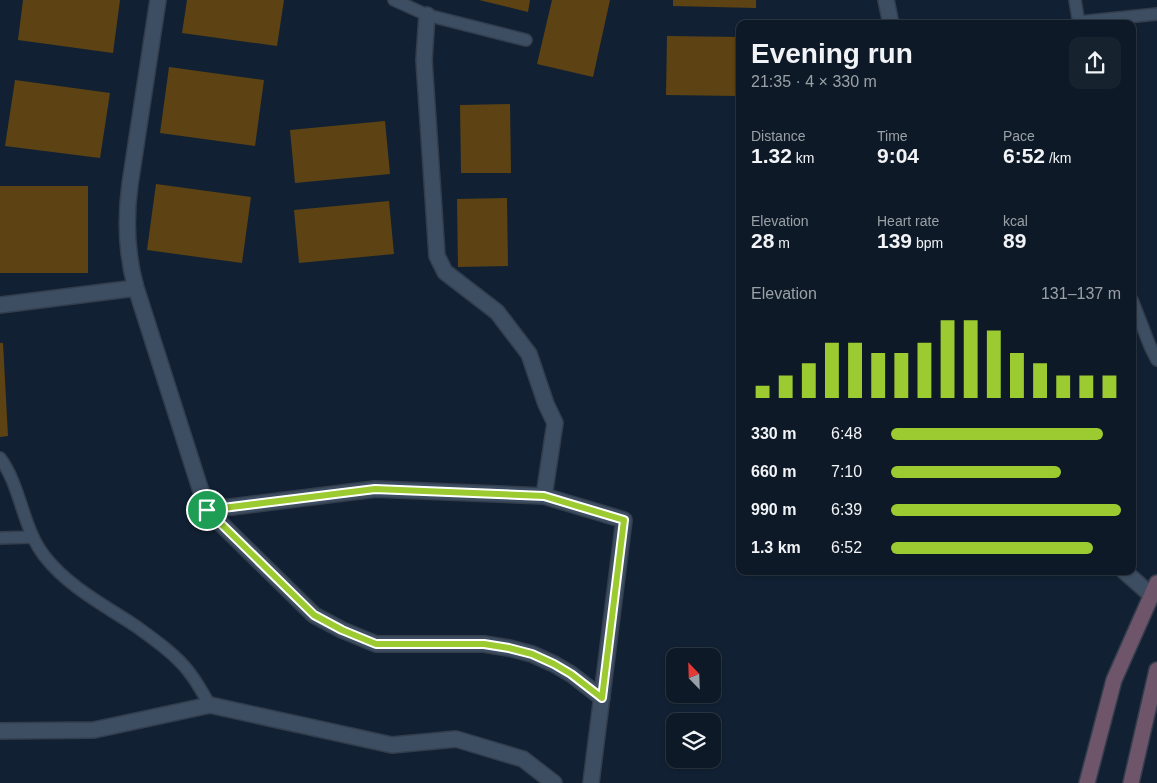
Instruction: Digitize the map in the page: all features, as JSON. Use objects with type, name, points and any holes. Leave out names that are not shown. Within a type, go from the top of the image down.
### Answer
[{"type":"main road","points":[[1087,783],[1114,680],[1154,589]]},
{"type":"main road","points":[[1132,783],[1157,670]]},
{"type":"street","points":[[158,0],[126,209],[128,257],[136,288],[207,510],[314,615],[342,630],[376,644],[484,644],[532,654],[571,674],[602,698]]},
{"type":"street","points":[[886,0],[890,20]]},
{"type":"street","points":[[427,15],[424,60],[437,256],[445,272],[497,312],[529,354],[546,404],[555,423],[544,496]]},
{"type":"street","points":[[0,305],[136,288]]},
{"type":"street","points":[[207,510],[375,489],[544,496],[624,520],[590,783]]},
{"type":"street","points":[[1131,575],[1154,589]]},
{"type":"street","points":[[0,732],[94,730],[210,704],[392,745],[456,739],[523,759],[554,783]]},
{"type":"lane","points":[[394,0],[427,15],[526,40]]},
{"type":"lane","points":[[1075,0],[1078,20]]},
{"type":"lane","points":[[1105,20],[1157,14]]},
{"type":"lane","points":[[1136,310],[1157,360]]},
{"type":"lane","points":[[0,458],[8,470],[32,536],[46,558],[69,582],[139,628],[167,650],[188,672],[210,704]]},
{"type":"lane","points":[[0,538],[32,536]]},
{"type":"building","points":[[23,0],[120,0],[113,53],[18,40]]},
{"type":"building","points":[[187,0],[284,0],[277,46],[182,33]]},
{"type":"building","points":[[479,0],[530,0],[528,12]]},
{"type":"building","points":[[552,0],[610,0],[593,77],[537,64]]},
{"type":"building","points":[[673,0],[756,0],[756,8],[673,6]]},
{"type":"building","points":[[667,36],[736,37],[736,96],[666,95]]},
{"type":"building","points":[[169,67],[264,80],[255,146],[160,133]]},
{"type":"building","points":[[15,80],[110,93],[100,158],[5,146]]},
{"type":"building","points":[[510,104],[511,173],[461,173],[460,105]]},
{"type":"building","points":[[385,121],[390,174],[295,183],[290,130]]},
{"type":"building","points":[[156,184],[251,197],[242,263],[147,250]]},
{"type":"building","points":[[0,186],[88,186],[88,273],[0,273]]},
{"type":"building","points":[[507,198],[508,266],[458,267],[457,199]]},
{"type":"building","points":[[389,201],[394,254],[299,263],[294,210]]},
{"type":"building","points":[[0,343],[3,343],[8,436],[0,437]]},
{"type":"route","points":[[375,489],[544,496],[624,520],[602,698],[587,685],[554,664],[532,654],[509,648],[484,644],[376,644],[358,638],[314,615],[207,510],[375,489]]}]
